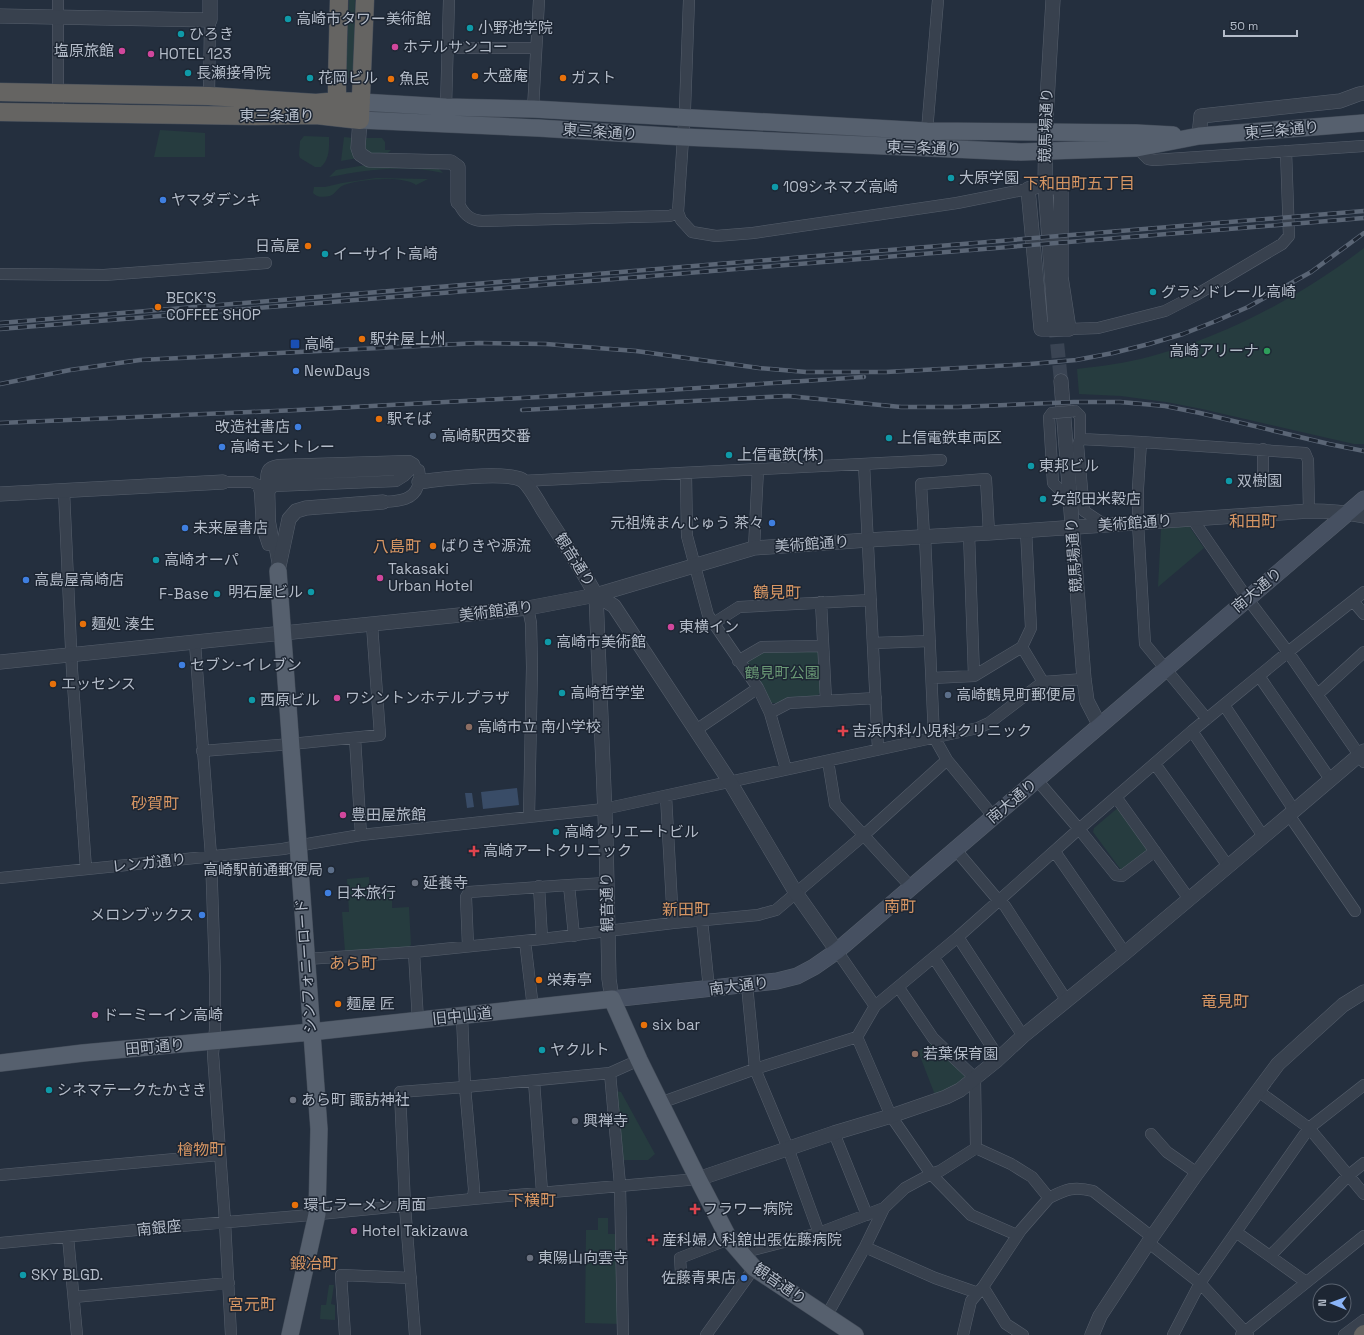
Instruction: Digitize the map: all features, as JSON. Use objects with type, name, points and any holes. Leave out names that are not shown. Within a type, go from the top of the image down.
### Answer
[{"type":"highway","points":[[337,110],[339,0]]},
{"type":"highway","points":[[360,111],[365,0]]},
{"type":"highway","name":"東三条通り","points":[[0,92],[209,96],[316,103],[337,110],[360,111]]},
{"type":"highway","name":"東三条通り","points":[[0,112],[316,116],[337,110]]},
{"type":"main road","name":"東三条通り","points":[[360,111],[446,107],[533,109],[927,131],[1136,133],[1199,136]]},
{"type":"main road","name":"東三条通り","points":[[360,111],[538,128],[683,137],[1045,152],[1137,148],[1199,136],[1364,123]]},
{"type":"main road","name":"南大通り","points":[[612,999],[777,981],[797,976],[837,951],[1247,598],[1356,514],[1364,500]]},
{"type":"main road","name":"シンフォニーロード","points":[[278,571],[319,1129],[317,1214],[290,1335]]},
{"type":"main road","name":"旧中山道","points":[[311,1032],[612,999]]},
{"type":"main road","name":"観音通り","points":[[612,999],[639,1060],[729,1239],[754,1268],[855,1335]]},
{"type":"main road","name":"田町通り","points":[[0,1063],[84,1053],[311,1032]]},
{"type":"street","points":[[58,0],[58,112]]},
{"type":"street","points":[[209,96],[210,0]]},
{"type":"street","points":[[446,107],[449,0]]},
{"type":"street","points":[[533,109],[539,0]]},
{"type":"street","points":[[689,0],[678,212],[681,220],[692,232],[716,236],[745,234],[957,203],[1028,189],[1045,184],[1061,190],[1061,277],[1069,329]]},
{"type":"street","points":[[927,131],[938,0]]},
{"type":"street","name":"競馬場通り","points":[[1053,0],[1045,152],[1045,184],[1055,322]]},
{"type":"street","points":[[0,16],[210,20]]},
{"type":"street","points":[[448,48],[536,48]]},
{"type":"street","points":[[1199,136],[1201,116],[1340,101],[1364,93]]},
{"type":"street","points":[[360,111],[358,148],[360,154],[369,160],[452,162],[458,167],[458,202],[463,213],[474,220],[670,216],[678,212]]},
{"type":"street","points":[[1137,148],[1148,159],[1154,160],[1364,146]]},
{"type":"street","points":[[1028,189],[1041,329],[1098,328],[1165,311],[1196,295],[1282,244],[1289,236],[1286,151]]},
{"type":"street","points":[[0,274],[104,275],[266,263]]},
{"type":"street","name":"競馬場通り","points":[[1061,381],[1084,679],[1087,701],[1100,726]]},
{"type":"street","points":[[1069,492],[1058,488],[1053,483],[1048,417],[1052,413],[1075,411],[1080,416],[1080,439],[1078,445],[1084,511],[1105,525]]},
{"type":"street","points":[[1080,439],[1263,449],[1305,453],[1308,460],[1309,512]]},
{"type":"street","points":[[1141,442],[1138,488],[1138,523],[1145,644],[1207,719]]},
{"type":"street","points":[[1263,449],[1263,478]]},
{"type":"street","points":[[278,571],[270,522],[269,494],[270,490],[274,486],[396,480],[415,473],[493,476],[506,477],[522,481],[941,460]]},
{"type":"street","points":[[273,540],[267,522],[266,494],[267,471],[272,466],[409,461],[414,464],[416,490],[406,499],[399,501],[306,508],[296,512],[290,519],[278,571]]},
{"type":"street","points":[[864,464],[878,749]]},
{"type":"street","points":[[754,548],[758,469]]},
{"type":"street","points":[[686,473],[687,536],[708,615],[738,661],[758,688],[770,713],[786,770]]},
{"type":"street","points":[[989,533],[986,479],[921,484],[925,536],[934,737],[947,760],[993,816]]},
{"type":"street","name":"観音通り","points":[[522,481],[534,495],[596,595],[607,883],[609,979],[612,999]]},
{"type":"street","points":[[0,494],[223,482],[252,482],[258,486],[260,492],[262,527],[278,571]]},
{"type":"street","points":[[64,491],[71,654],[86,869]]},
{"type":"street","name":"美術館通り","points":[[0,662],[528,608],[596,595],[754,548],[1309,512],[1330,511],[1356,514]]},
{"type":"street","points":[[698,1179],[788,1148],[891,1116],[946,1097],[960,1090],[1000,1058],[1023,1036],[1125,953],[1330,779],[1362,756],[1192,520]]},
{"type":"street","points":[[932,678],[974,676],[1022,647],[1031,628],[1026,530]]},
{"type":"street","points":[[969,534],[974,676]]},
{"type":"street","points":[[660,1103],[755,1069],[857,1038],[875,1006],[934,958],[1192,731],[1364,592]]},
{"type":"street","points":[[596,595],[614,606],[730,782],[796,893],[875,1006]]},
{"type":"street","points":[[714,623],[739,607],[871,600]]},
{"type":"street","points":[[1353,601],[1364,614]]},
{"type":"street","points":[[821,602],[826,700]]},
{"type":"street","points":[[528,608],[531,623],[532,667],[529,817]]},
{"type":"street","points":[[202,751],[380,735],[372,625]]},
{"type":"street","points":[[873,643],[930,641]]},
{"type":"street","points":[[195,643],[210,856],[215,975],[215,1041],[213,1054],[219,1155],[225,1222],[231,1335]]},
{"type":"street","points":[[738,661],[762,647],[823,646]]},
{"type":"street","points":[[1022,647],[1043,682],[1084,679]]},
{"type":"street","points":[[1318,694],[1364,652]]},
{"type":"street","points":[[1259,676],[1330,779]]},
{"type":"street","name":"レンガ通り","points":[[0,878],[283,849],[298,845],[361,836],[604,809],[978,728],[989,723],[1043,682]]},
{"type":"street","points":[[696,730],[758,688]]},
{"type":"street","points":[[770,713],[789,703],[876,698]]},
{"type":"street","points":[[1224,705],[1355,911]]},
{"type":"street","points":[[1192,731],[1263,836]]},
{"type":"street","points":[[355,738],[361,836]]},
{"type":"street","points":[[306,959],[414,952],[574,936],[672,923],[758,915],[776,910],[864,835],[947,760]]},
{"type":"street","points":[[828,761],[835,804],[911,887]]},
{"type":"street","points":[[1156,764],[1228,866]]},
{"type":"street","points":[[1037,780],[1116,875],[1122,876],[1155,851]]},
{"type":"street","points":[[666,796],[672,923]]},
{"type":"street","points":[[1116,797],[1189,899]]},
{"type":"street","points":[[956,849],[999,901],[1005,906],[1067,1001]]},
{"type":"street","points":[[1055,852],[1125,953]]},
{"type":"street","points":[[468,946],[466,897],[469,892],[539,886],[607,883]]},
{"type":"street","points":[[570,885],[574,936]]},
{"type":"street","points":[[539,886],[542,939]]},
{"type":"street","points":[[702,920],[709,989]]},
{"type":"street","points":[[958,937],[1023,1036]]},
{"type":"street","points":[[525,941],[533,1008]]},
{"type":"street","points":[[414,952],[418,1021]]},
{"type":"street","points":[[934,958],[1000,1058]]},
{"type":"street","points":[[747,985],[755,1069],[788,1148],[819,1233]]},
{"type":"street","points":[[899,988],[934,1038],[975,1078],[976,1148]]},
{"type":"street","points":[[1092,1335],[1100,1316],[1151,1240],[1197,1173],[1278,1064],[1343,1005],[1364,992]]},
{"type":"street","points":[[462,1016],[465,1087],[474,1189],[473,1198]]},
{"type":"street","points":[[857,1038],[891,1116],[931,1174],[971,1215],[1017,1235]]},
{"type":"street","points":[[415,1335],[405,1206],[400,1092],[610,1073],[639,1060]]},
{"type":"street","points":[[610,1073],[620,1185],[623,1335]]},
{"type":"street","points":[[534,1081],[542,1192]]},
{"type":"street","points":[[1173,1335],[1200,1283],[1309,1128],[1364,1085]]},
{"type":"street","points":[[1258,1091],[1309,1128],[1364,1194]]},
{"type":"street","points":[[834,1133],[867,1214]]},
{"type":"street","points":[[1151,1134],[1167,1152],[1197,1173]]},
{"type":"street","points":[[826,1315],[865,1247],[884,1208],[905,1188],[931,1174],[940,1171],[976,1148]]},
{"type":"street","points":[[976,1148],[1010,1164],[1032,1177],[1049,1198]]},
{"type":"street","points":[[0,1175],[219,1155]]},
{"type":"street","points":[[1270,1256],[1349,1175],[1364,1163]]},
{"type":"street","name":"南銀座","points":[[0,1243],[405,1206],[473,1198],[698,1179]]},
{"type":"street","points":[[963,1335],[971,1300],[980,1290],[1017,1235],[1049,1198],[1072,1188],[1081,1188],[1093,1191],[1200,1283],[1245,1334],[1306,1282],[1364,1236]]},
{"type":"street","points":[[741,1254],[819,1233],[884,1208]]},
{"type":"street","points":[[1236,1232],[1306,1282]]},
{"type":"street","points":[[68,1237],[77,1335]]},
{"type":"street","points":[[681,1273],[680,1258],[729,1239]]},
{"type":"street","points":[[865,1247],[936,1278],[980,1290],[1006,1324],[1023,1335]]},
{"type":"street","points":[[706,1335],[754,1268]]},
{"type":"street","points":[[345,1335],[341,1275],[411,1278]]},
{"type":"street","points":[[74,1297],[228,1283]]},
{"type":"street","points":[[1344,1335],[1364,1320]]},
{"type":"green space","points":[[349,0],[355,0],[353,78],[346,78]]},
{"type":"green space","points":[[160,130],[205,133],[205,157],[154,157]]},
{"type":"green space","points":[[304,136],[329,137],[329,149],[326,160],[321,167],[315,167],[300,158],[300,141]]},
{"type":"green space","points":[[344,137],[353,138],[358,158],[341,161]]},
{"type":"green space","points":[[363,138],[382,138],[385,142],[385,150],[391,150],[388,153],[371,153],[366,148]]},
{"type":"green space","points":[[366,165],[439,169],[443,173],[429,170],[400,168],[371,170],[329,177],[336,170]]},
{"type":"green space","points":[[376,178],[428,179],[416,185],[410,182],[391,179],[358,181],[342,186],[330,196],[323,197],[313,193],[314,187],[325,187],[342,183]]},
{"type":"green space","name":"高崎アリーナ","points":[[1364,248],[1364,444],[1354,444],[1166,402],[1121,396],[1079,394],[1077,369],[1114,364],[1152,356],[1208,337],[1263,312],[1289,298],[1340,266]]},
{"type":"green space","points":[[1189,526],[1204,548],[1158,587],[1161,529]]},
{"type":"green space","name":"鶴見町公園","points":[[764,650],[819,652],[821,692],[817,696],[789,697],[778,703],[771,703],[747,665],[748,661]]},
{"type":"green space","points":[[1120,806],[1151,850],[1121,870],[1093,832],[1094,828]]},
{"type":"green space","points":[[369,877],[370,889],[392,889],[392,908],[409,907],[411,945],[406,949],[345,952],[342,912],[349,912],[347,879]]},
{"type":"green space","points":[[935,1042],[969,1076],[958,1085],[935,1095],[918,1051]]},
{"type":"green space","points":[[615,1091],[621,1092],[655,1154],[648,1160],[621,1160]]},
{"type":"green space","points":[[598,1218],[608,1218],[608,1234],[617,1234],[620,1324],[585,1323],[586,1230],[598,1230]]},
{"type":"green space","points":[[329,1285],[334,1285],[331,1304],[335,1305],[335,1320],[320,1319],[321,1305],[326,1305]]},
{"type":"water","points":[[517,788],[519,805],[483,809],[481,792]]},
{"type":"water","points":[[465,793],[472,793],[474,807],[467,808]]},
{"type":"tunnel","points":[[1055,323],[1061,381]]},
{"type":"railway","points":[[0,323],[1364,211]]},
{"type":"railway","points":[[0,329],[1364,218]]},
{"type":"railway","points":[[0,384],[70,370],[140,360],[479,343],[546,344],[636,351],[759,368],[806,372],[886,372],[1076,360],[1113,353],[1183,334],[1248,307],[1311,272],[1364,233]]},
{"type":"railway","points":[[0,423],[298,410],[668,390],[864,377]]},
{"type":"railway","points":[[522,410],[788,396],[901,407],[958,407],[1074,402],[1120,402],[1165,406],[1200,413],[1364,451]]},
{"type":"place","name":"高崎市タワー美術館","points":[[288,19]]},
{"type":"place","name":"小野池学院","points":[[470,28]]},
{"type":"place","name":"ひろき","points":[[181,34]]},
{"type":"place","name":"ホテルサンコー","points":[[395,47]]},
{"type":"place","name":"塩原旅館","points":[[122,51]]},
{"type":"place","name":"HOTEL 123","points":[[151,54]]},
{"type":"place","name":"長瀬接骨院","points":[[188,73]]},
{"type":"place","name":"大盛庵","points":[[475,76]]},
{"type":"place","name":"花岡ビル","points":[[310,78]]},
{"type":"place","name":"ガスト","points":[[563,78]]},
{"type":"place","name":"魚民","points":[[391,79]]},
{"type":"place","name":"大原学園","points":[[951,178]]},
{"type":"place","name":"109シネマズ高崎","points":[[775,187]]},
{"type":"place","name":"ヤマダデンキ","points":[[163,200]]},
{"type":"place","name":"日高屋","points":[[308,246]]},
{"type":"place","name":"イーサイト高崎","points":[[325,254]]},
{"type":"place","name":"グランドレール高崎","points":[[1153,292]]},
{"type":"place","name":"BECK'S COFFEE SHOP","points":[[158,307]]},
{"type":"place","name":"駅弁屋上州","points":[[362,339]]},
{"type":"place","name":"高崎","points":[[295,344]]},
{"type":"place","name":"高崎アリーナ","points":[[1267,351]]},
{"type":"place","name":"NewDays","points":[[296,371]]},
{"type":"place","name":"駅そば","points":[[379,419]]},
{"type":"place","name":"改造社書店","points":[[298,427]]},
{"type":"place","name":"高崎駅西交番","points":[[433,436]]},
{"type":"place","name":"上信電鉄車両区","points":[[889,438]]},
{"type":"place","name":"高崎モントレー","points":[[222,447]]},
{"type":"place","name":"上信電鉄(株)","points":[[729,455]]},
{"type":"place","name":"東邦ビル","points":[[1031,466]]},
{"type":"place","name":"双樹園","points":[[1229,481]]},
{"type":"place","name":"女部田米穀店","points":[[1043,499]]},
{"type":"place","name":"元祖焼まんじゅう 茶々","points":[[772,523]]},
{"type":"place","name":"未来屋書店","points":[[185,528]]},
{"type":"place","name":"ばりきや源流","points":[[433,546]]},
{"type":"place","name":"高崎オーパ","points":[[156,560]]},
{"type":"place","name":"Takasaki Urban Hotel","points":[[380,578]]},
{"type":"place","name":"高島屋高崎店","points":[[26,580]]},
{"type":"place","name":"明石屋ビル","points":[[311,592]]},
{"type":"place","name":"F-Base","points":[[217,594]]},
{"type":"place","name":"麺処 湊生","points":[[83,624]]},
{"type":"place","name":"東横イン","points":[[671,627]]},
{"type":"place","name":"高崎市美術館","points":[[548,642]]},
{"type":"place","name":"セブン-イレブン","points":[[182,665]]},
{"type":"place","name":"エッセンス","points":[[53,684]]},
{"type":"place","name":"高崎哲学堂","points":[[562,693]]},
{"type":"place","name":"高崎鶴見町郵便局","points":[[948,695]]},
{"type":"place","name":"ワシントンホテルプラザ","points":[[337,698]]},
{"type":"place","name":"西原ビル","points":[[252,700]]},
{"type":"place","name":"高崎市立 南小学校","points":[[469,727]]},
{"type":"place","name":"吉浜内科小児科クリニック","points":[[843,731]]},
{"type":"place","name":"豊田屋旅館","points":[[343,815]]},
{"type":"place","name":"高崎クリエートビル","points":[[556,832]]},
{"type":"place","name":"高崎アートクリニック","points":[[474,851]]},
{"type":"place","name":"高崎駅前通郵便局","points":[[331,870]]},
{"type":"place","name":"延養寺","points":[[415,883]]},
{"type":"place","name":"日本旅行","points":[[328,893]]},
{"type":"place","name":"メロンブックス","points":[[202,915]]},
{"type":"place","name":"栄寿亭","points":[[539,980]]},
{"type":"place","name":"麺屋 匠","points":[[338,1004]]},
{"type":"place","name":"ドーミーイン高崎","points":[[95,1015]]},
{"type":"place","name":"six bar","points":[[644,1025]]},
{"type":"place","name":"ヤクルト","points":[[542,1050]]},
{"type":"place","name":"若葉保育園","points":[[915,1054]]},
{"type":"place","name":"シネマテークたかさき","points":[[49,1090]]},
{"type":"place","name":"あら町 諏訪神社","points":[[293,1100]]},
{"type":"place","name":"興禅寺","points":[[575,1121]]},
{"type":"place","name":"環七ラーメン 周面","points":[[295,1205]]},
{"type":"place","name":"フラワー病院","points":[[695,1209]]},
{"type":"place","name":"Hotel Takizawa","points":[[354,1231]]},
{"type":"place","name":"産科婦人科舘出張佐藤病院","points":[[653,1240]]},
{"type":"place","name":"東陽山向雲寺","points":[[530,1258]]},
{"type":"place","name":"SKY BLGD.","points":[[23,1275]]},
{"type":"place","name":"佐藤青果店","points":[[744,1278]]},
{"type":"district","name":"下和田町五丁目","points":[[1079,183]]},
{"type":"district","name":"和田町","points":[[1253,521]]},
{"type":"district","name":"八島町","points":[[397,546]]},
{"type":"district","name":"鶴見町","points":[[777,592]]},
{"type":"district","name":"砂賀町","points":[[155,803]]},
{"type":"district","name":"南町","points":[[900,906]]},
{"type":"district","name":"新田町","points":[[686,909]]},
{"type":"district","name":"あら町","points":[[353,963]]},
{"type":"district","name":"竜見町","points":[[1225,1001]]},
{"type":"district","name":"檜物町","points":[[201,1149]]},
{"type":"district","name":"下横町","points":[[532,1200]]},
{"type":"district","name":"鍛冶町","points":[[314,1263]]},
{"type":"district","name":"宮元町","points":[[252,1304]]}]
